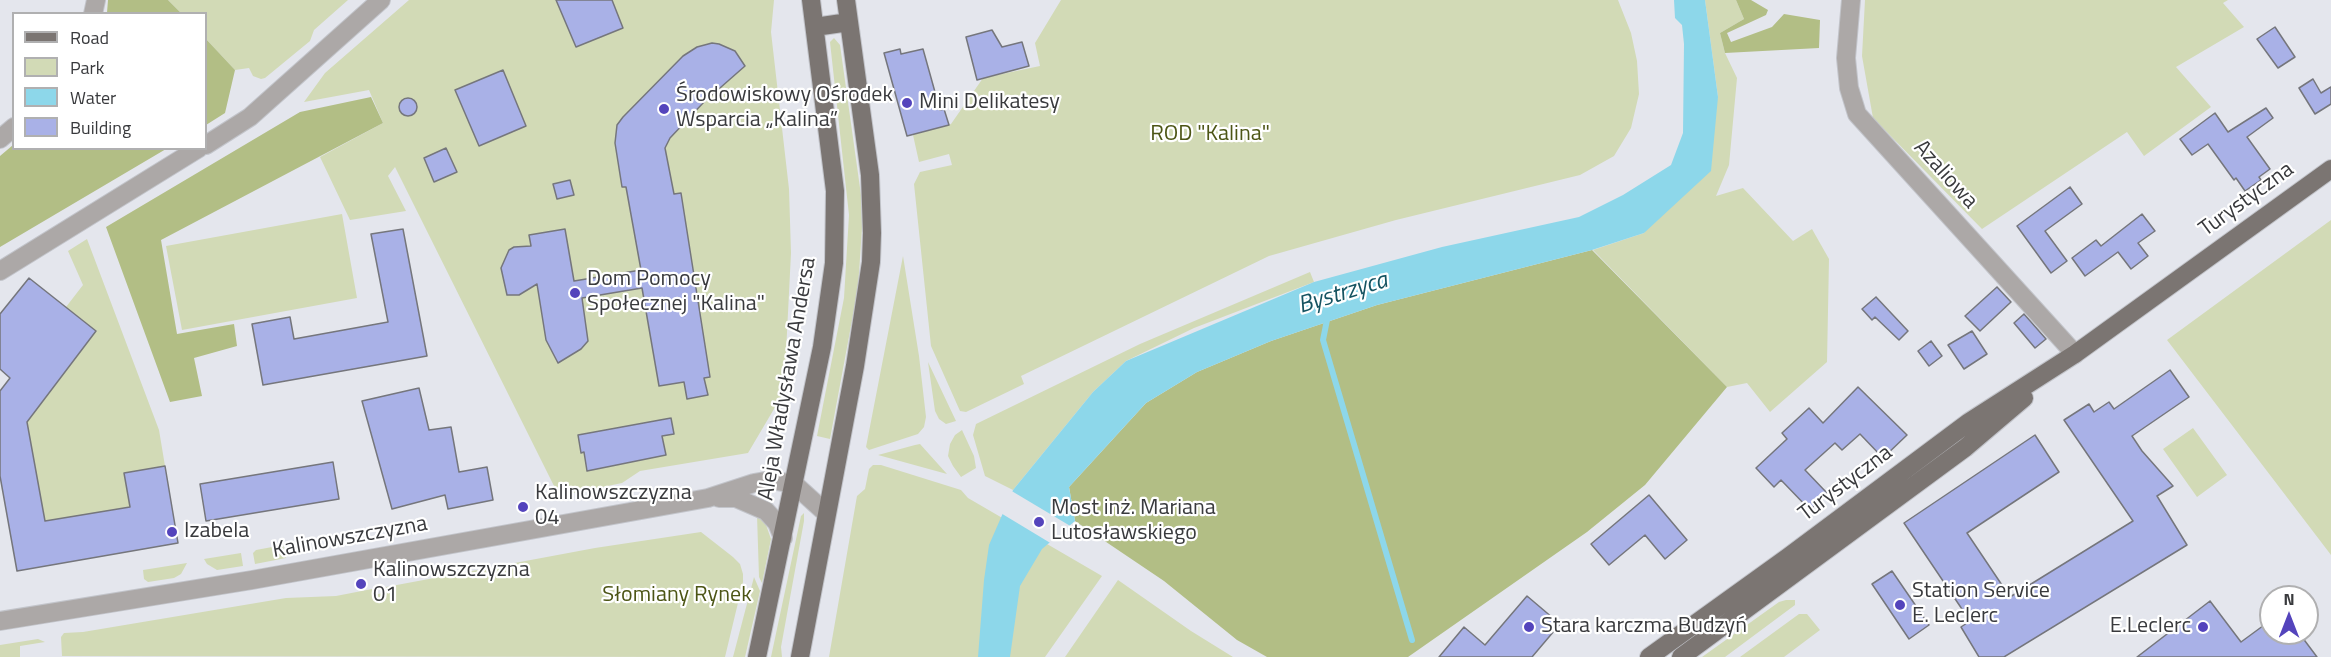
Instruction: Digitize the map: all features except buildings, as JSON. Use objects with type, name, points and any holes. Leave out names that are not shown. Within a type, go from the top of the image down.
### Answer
[{"type":"main road","name":"Aleja Władysława Andersa","points":[[757,657],[826,328],[835,248],[835,191],[811,0]]},
{"type":"main road","points":[[800,657],[866,298],[872,233],[870,175],[846,0]]},
{"type":"main road","points":[[815,27],[849,22]]},
{"type":"main road","name":"Turystyczna","points":[[1649,657],[1969,422],[2075,354],[2331,169]]},
{"type":"main road","name":"Turystyczna","points":[[1681,657],[1965,448],[2075,354]]},
{"type":"street","points":[[207,144],[250,117],[381,0]]},
{"type":"street","name":"Azaliowa","points":[[1851,0],[1846,58],[1849,88],[1857,114],[2075,354]]},
{"type":"street","points":[[0,271],[197,150]]},
{"type":"street","name":"Kalinowszczyzna","points":[[0,621],[252,580],[708,498],[763,482],[782,481],[794,484]]},
{"type":"street","points":[[794,484],[826,513]]},
{"type":"street","name":"Kalinowszczyzna","points":[[708,498],[736,498],[759,507],[777,523],[783,538]]},
{"type":"green space","points":[[108,0],[168,0],[180,12],[107,12]]},
{"type":"green space","points":[[168,0],[348,0],[314,30],[310,41],[261,79],[253,76],[249,68],[235,70],[207,40],[207,12],[180,12]]},
{"type":"green space","points":[[409,0],[774,0],[771,32],[789,189],[791,253],[784,392],[748,453],[640,471],[622,483],[559,496],[395,167],[388,176],[406,211],[350,220],[320,157],[383,123],[369,90],[304,102],[325,73]]},
{"type":"green space","name":"ROD \"Kalina\"","points":[[1061,0],[1618,0],[1631,33],[1637,61],[1639,94],[1631,128],[1614,156],[1580,175],[1396,220],[1269,256],[1021,376],[1024,384],[966,412],[960,411],[931,346],[914,184],[920,172],[952,165],[949,154],[919,162],[913,135],[951,124],[983,78],[1040,66],[1035,43]]},
{"type":"green space","points":[[1705,0],[1736,0],[1744,19],[1720,33],[1725,53],[1737,78],[1729,165],[1716,196],[1743,188],[1793,241],[1812,229],[1829,259],[1827,362],[1770,412],[1747,383],[1727,387],[1593,250],[1644,233],[1718,97]]},
{"type":"green space","points":[[1736,0],[1751,0],[1768,10],[1766,15],[1727,33],[1731,42],[1772,27],[1784,14],[1820,20],[1819,48],[1725,53],[1720,33],[1744,19]]},
{"type":"green space","points":[[1865,0],[2228,0],[2223,3],[2244,27],[2176,67],[2211,107],[2144,156],[2127,132],[1982,229],[1873,118],[1862,56]]},
{"type":"green space","points":[[834,38],[840,45],[861,195],[862,228],[858,288],[830,439],[817,436],[844,298],[849,215],[830,42]]},
{"type":"green space","points":[[207,40],[235,70],[225,113],[207,124]]},
{"type":"green space","points":[[371,97],[383,123],[161,240],[177,334],[234,324],[237,346],[194,358],[202,396],[170,402],[106,227],[300,112]]},
{"type":"green space","points":[[12,146],[12,150],[164,150],[0,247],[0,156]]},
{"type":"green space","points":[[342,214],[357,298],[182,330],[166,246]]},
{"type":"green space","points":[[2331,220],[2331,555],[2167,340]]},
{"type":"green space","points":[[87,239],[159,430],[165,466],[124,473],[130,507],[45,521],[27,422],[96,331],[66,307],[83,285],[68,251]]},
{"type":"green space","points":[[1592,250],[1727,387],[1645,485],[1587,532],[1408,657],[1267,657],[1237,640],[1164,581],[1075,521],[1069,487],[1146,403],[1197,372],[1271,341],[1377,305]]},
{"type":"green space","points":[[903,256],[926,417],[924,427],[918,434],[869,450],[866,447]]},
{"type":"green space","points":[[1310,272],[1314,282],[1194,328],[1126,361],[1093,392],[1013,490],[985,476],[973,435],[976,424],[1140,344]]},
{"type":"green space","points":[[928,362],[956,421],[946,424],[939,419],[935,411]]},
{"type":"green space","points":[[2193,428],[2227,475],[2197,497],[2163,449]]},
{"type":"green space","points":[[962,430],[974,456],[976,468],[961,477],[948,456],[950,444],[955,435]]},
{"type":"green space","points":[[920,444],[947,474],[878,455],[915,445]]},
{"type":"green space","points":[[873,465],[881,465],[961,490],[968,498],[1102,576],[1045,657],[829,657],[857,496],[865,489],[869,469]]},
{"type":"green space","points":[[804,513],[781,647],[782,657],[771,657],[801,516]]},
{"type":"green space","points":[[757,515],[765,522],[771,539],[762,583],[759,577]]},
{"type":"green space","name":"Słomiany Rynek","points":[[701,532],[740,564],[743,574],[725,657],[62,656],[61,637],[64,633],[83,632],[286,598],[336,596],[372,589],[374,595],[387,592],[386,587],[595,548]]},
{"type":"green space","points":[[283,545],[286,558],[255,564],[253,553],[256,550]]},
{"type":"green space","points":[[241,553],[243,566],[217,570],[207,564],[204,559]]},
{"type":"green space","points":[[187,563],[181,574],[174,578],[148,582],[144,579],[143,570]]},
{"type":"green space","points":[[754,577],[760,591],[745,657],[733,657]]},
{"type":"green space","points":[[1118,580],[1191,631],[1233,657],[1065,657]]},
{"type":"green space","points":[[1795,600],[1795,605],[1725,657],[1702,657],[1779,602]]},
{"type":"green space","points":[[1799,614],[1807,614],[1820,630],[1784,657],[1740,657]]},
{"type":"green space","points":[[38,639],[45,642],[20,646],[20,657],[0,657],[0,645]]},
{"type":"water","name":"Bystrzyca","points":[[1674,0],[1705,0],[1718,97],[1711,171],[1644,233],[1592,250],[1377,305],[1271,341],[1197,372],[1146,403],[1069,487],[1075,521],[1042,549],[1020,586],[1010,657],[978,657],[989,545],[1013,490],[1093,392],[1126,361],[1314,282],[1442,247],[1579,217],[1623,195],[1671,165],[1683,133],[1684,44],[1682,25],[1675,18]]},
{"type":"pier","points":[[1010,490],[1072,527],[1052,544],[999,512]]},
{"type":"waterway","name":"Bystrzyca","points":[[1328,315],[1323,340],[1412,640]]},
{"type":"place","name":"Mini Delikatesy","points":[[907,103]]},
{"type":"place","name":"Środowiskowy Ośrodek Wsparcia „Kalina”","points":[[664,109]]},
{"type":"place","name":"Dom Pomocy Społecznej \"Kalina\"","points":[[575,293]]},
{"type":"place","name":"Kalinowszczyzna 04","points":[[523,507]]},
{"type":"place","name":"Most inż. Mariana Lutosławskiego","points":[[1039,522]]},
{"type":"place","name":"Izabela","points":[[172,532]]},
{"type":"place","name":"Kalinowszczyzna 01","points":[[361,584]]},
{"type":"place","name":"Station Service E. Leclerc","points":[[1900,605]]},
{"type":"place","name":"Stara karczma Budzyń","points":[[1529,627]]},
{"type":"place","name":"E.Leclerc","points":[[2203,627]]}]
